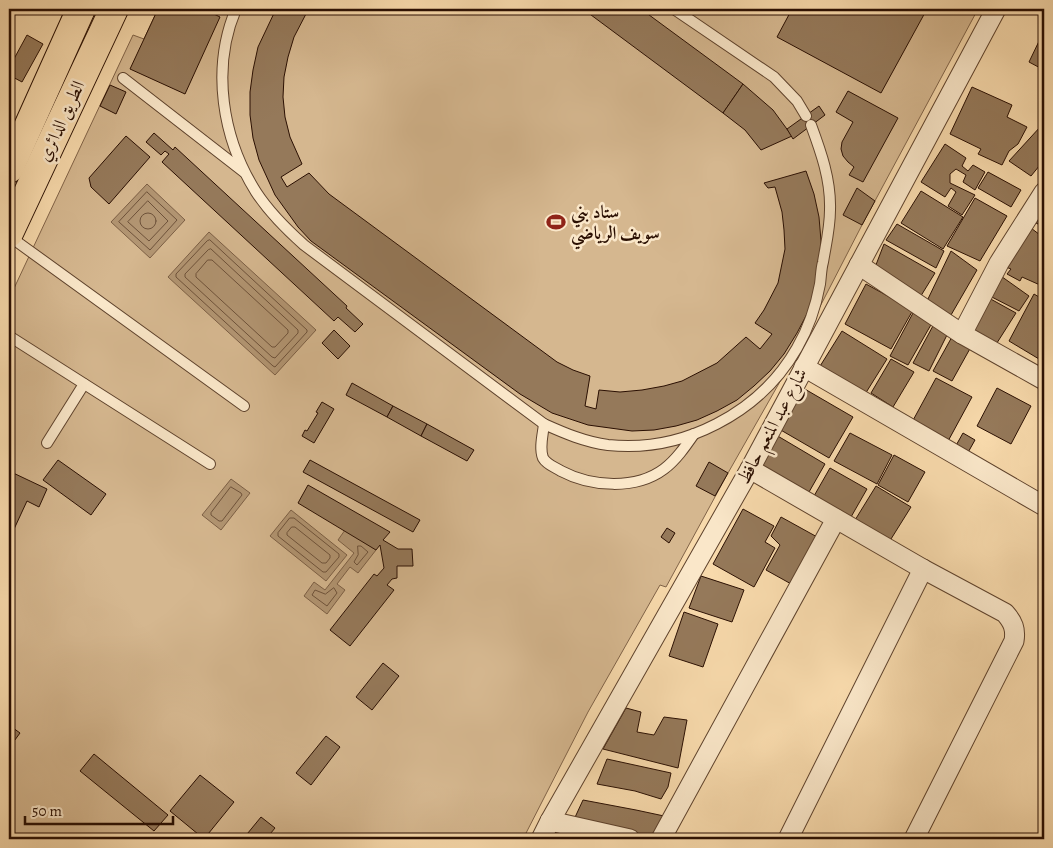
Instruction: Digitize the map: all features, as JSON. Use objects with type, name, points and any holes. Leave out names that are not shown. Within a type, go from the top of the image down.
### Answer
[{"type":"highway","name":"الطريق الدائري","points":[[9,169],[81,9]]},
{"type":"highway","name":"الطريق الدائري","points":[[9,235],[114,9]]},
{"type":"street","name":"شارع عبد المنعم حافظ","points":[[541,839],[750,469],[996,9]]},
{"type":"street","points":[[962,334],[1000,263],[1044,192]]},
{"type":"street","points":[[859,265],[962,334],[1044,380]]},
{"type":"street","points":[[804,367],[1044,506]]},
{"type":"street","points":[[750,469],[836,520],[1005,613],[1012,621],[1015,632],[1014,641],[914,839]]},
{"type":"street","points":[[660,839],[836,520]]},
{"type":"street","points":[[788,839],[923,569]]},
{"type":"street","points":[[550,821],[609,837],[630,839]]},
{"type":"lane","points":[[236,9],[228,35],[224,58],[222,82],[224,106],[228,129],[235,151],[245,173],[271,212],[304,246],[544,424],[585,440],[615,445],[651,445],[694,434],[734,414],[769,385],[784,368],[806,329],[820,286],[829,236],[830,209],[825,166],[809,120],[797,101],[774,77],[674,9]]},
{"type":"lane","points":[[123,78],[245,173]]},
{"type":"lane","points":[[9,235],[244,406]]},
{"type":"lane","points":[[9,336],[210,464]]},
{"type":"lane","points":[[47,443],[84,384]]},
{"type":"lane","points":[[544,424],[541,451],[545,461],[569,476],[596,483],[610,484],[637,480],[663,470],[684,449],[694,434]]},
{"type":"shaded area","points":[[155,9],[978,9],[862,225],[794,357],[666,587],[660,585],[588,712],[523,839],[9,839],[9,299],[133,35],[144,39],[156,13]]},
{"type":"water","points":[[147,184],[185,220],[150,258],[111,222]]},
{"type":"water","points":[[209,232],[316,330],[275,375],[168,277]]},
{"type":"water","points":[[231,479],[250,493],[221,530],[202,515]]},
{"type":"water","points":[[291,510],[347,555],[326,581],[270,536]]},
{"type":"water","points":[[345,530],[376,550],[358,573],[350,567],[337,584],[345,590],[327,614],[304,596],[314,582],[325,590],[354,553],[338,540]]},
{"type":"building","points":[[158,9],[217,9],[214,14],[220,17],[185,94],[130,69]]},
{"type":"building","points":[[276,9],[299,9],[307,12],[294,37],[284,77],[285,117],[290,137],[302,164],[281,177],[287,187],[309,173],[329,194],[557,362],[590,376],[585,406],[596,409],[599,390],[620,392],[642,390],[682,381],[717,363],[746,337],[760,349],[772,334],[755,323],[778,283],[785,249],[782,212],[775,187],[768,188],[764,183],[806,171],[819,217],[821,241],[819,265],[815,289],[808,312],[784,354],[770,371],[737,400],[697,420],[654,430],[632,431],[588,425],[552,413],[520,394],[311,241],[298,227],[275,195],[259,160],[253,138],[250,92],[258,47]]},
{"type":"building","points":[[583,9],[641,9],[743,84],[723,113]]},
{"type":"building","points":[[792,9],[927,9],[881,93],[777,37]]},
{"type":"building","points":[[27,35],[43,44],[22,82],[9,75],[9,68]]},
{"type":"building","points":[[1042,35],[1044,36],[1044,70],[1029,62]]},
{"type":"building","points":[[743,84],[773,110],[792,136],[761,150],[745,130],[723,113]]},
{"type":"building","points":[[110,85],[126,92],[116,114],[100,106]]},
{"type":"building","points":[[972,87],[1012,105],[1007,117],[1027,127],[1018,144],[1009,151],[1002,165],[978,154],[981,149],[950,134]]},
{"type":"building","points":[[848,91],[898,118],[863,182],[849,175],[854,167],[843,156],[841,149],[842,142],[853,122],[836,112]]},
{"type":"building","points":[[819,106],[825,115],[793,139],[787,129]]},
{"type":"building","points":[[1041,126],[1044,129],[1044,160],[1031,176],[1009,161]]},
{"type":"building","points":[[154,133],[173,150],[175,147],[347,306],[346,308],[363,324],[355,332],[338,317],[334,321],[162,162],[169,154],[165,151],[161,155],[146,142]]},
{"type":"building","points":[[126,136],[150,157],[109,204],[91,187],[89,178]]},
{"type":"building","points":[[945,144],[966,158],[962,166],[968,171],[973,165],[985,172],[975,190],[963,182],[966,175],[956,169],[950,174],[950,183],[975,195],[962,215],[948,206],[956,192],[951,188],[945,197],[921,182]]},
{"type":"building","points":[[988,172],[1021,190],[1011,207],[978,188]]},
{"type":"building","points":[[857,188],[875,201],[862,225],[843,215]]},
{"type":"building","points":[[921,191],[963,217],[943,249],[901,223]]},
{"type":"building","points":[[975,198],[1007,216],[980,261],[947,246]]},
{"type":"building","points":[[1044,199],[1044,227],[1030,220]]},
{"type":"building","points":[[897,224],[944,251],[936,268],[886,240]]},
{"type":"building","points":[[1027,225],[1044,238],[1044,260],[1040,262],[1044,266],[1044,275],[1040,285],[1022,277],[1020,281],[1007,274],[1011,269],[1001,265]]},
{"type":"building","points":[[884,244],[935,273],[919,299],[874,270]]},
{"type":"building","points":[[951,251],[977,270],[951,315],[927,301]]},
{"type":"building","points":[[998,274],[1029,296],[1019,311],[986,294]]},
{"type":"building","points":[[866,284],[913,310],[891,349],[845,324]]},
{"type":"building","points":[[1034,294],[1044,300],[1044,362],[1009,341]]},
{"type":"building","points":[[987,297],[1016,313],[995,346],[965,333]]},
{"type":"building","points":[[913,313],[932,323],[908,365],[890,356]]},
{"type":"building","points":[[934,324],[949,331],[929,371],[913,363]]},
{"type":"building","points":[[334,330],[350,346],[338,359],[322,343]]},
{"type":"building","points":[[842,331],[887,359],[862,399],[817,371]]},
{"type":"building","points":[[953,335],[972,345],[952,381],[933,371]]},
{"type":"building","points":[[891,359],[914,372],[893,407],[871,393]]},
{"type":"building","points":[[936,378],[972,397],[947,443],[911,424]]},
{"type":"building","points":[[352,383],[393,406],[387,417],[346,395]]},
{"type":"building","points":[[803,388],[853,417],[829,458],[779,429]]},
{"type":"building","points":[[997,388],[1031,406],[1011,444],[977,426]]},
{"type":"building","points":[[322,402],[334,409],[314,443],[302,436],[318,413],[316,412]]},
{"type":"building","points":[[393,406],[427,424],[421,436],[387,417]]},
{"type":"building","points":[[427,424],[474,450],[467,461],[421,436]]},
{"type":"building","points":[[850,433],[892,455],[877,484],[834,461]]},
{"type":"building","points":[[963,433],[975,440],[966,456],[954,449]]},
{"type":"building","points":[[776,435],[825,464],[805,499],[755,470]]},
{"type":"building","points":[[894,455],[925,472],[908,502],[878,485]]},
{"type":"building","points":[[58,460],[106,494],[91,515],[43,480]]},
{"type":"building","points":[[310,460],[420,520],[413,532],[303,472]]},
{"type":"building","points":[[709,462],[728,473],[715,496],[696,486]]},
{"type":"building","points":[[830,468],[867,489],[847,524],[810,503]]},
{"type":"building","points":[[9,471],[47,489],[39,507],[27,501],[9,540]]},
{"type":"building","points":[[308,485],[390,532],[383,540],[398,549],[412,549],[413,566],[397,566],[397,578],[392,579],[387,585],[394,590],[350,646],[330,630],[374,574],[377,576],[384,568],[380,545],[376,550],[298,503]]},
{"type":"building","points":[[876,486],[911,507],[886,547],[852,525]]},
{"type":"building","points":[[743,509],[774,526],[765,542],[775,548],[754,587],[713,564]]},
{"type":"building","points":[[781,517],[819,538],[793,585],[766,570],[780,545],[771,536]]},
{"type":"building","points":[[667,528],[675,533],[669,543],[661,537]]},
{"type":"building","points":[[701,576],[744,590],[732,622],[689,608]]},
{"type":"building","points":[[684,612],[718,624],[703,667],[669,656]]},
{"type":"building","points":[[383,663],[399,676],[372,710],[356,697]]},
{"type":"building","points":[[626,708],[641,712],[637,732],[654,735],[664,717],[687,720],[678,768],[603,749]]},
{"type":"building","points":[[9,725],[20,733],[9,748]]},
{"type":"building","points":[[326,736],[340,747],[311,785],[296,773]]},
{"type":"building","points":[[94,754],[168,815],[154,831],[80,771]]},
{"type":"building","points":[[607,759],[671,773],[668,787],[661,799],[635,791],[597,784]]},
{"type":"building","points":[[200,775],[234,802],[204,839],[170,811]]},
{"type":"building","points":[[583,800],[664,816],[652,839],[565,839]]},
{"type":"building","points":[[261,817],[275,828],[266,839],[243,839]]},
{"type":"place","name":"ستاد بني سويف الرياضي","points":[[556,222]]}]
